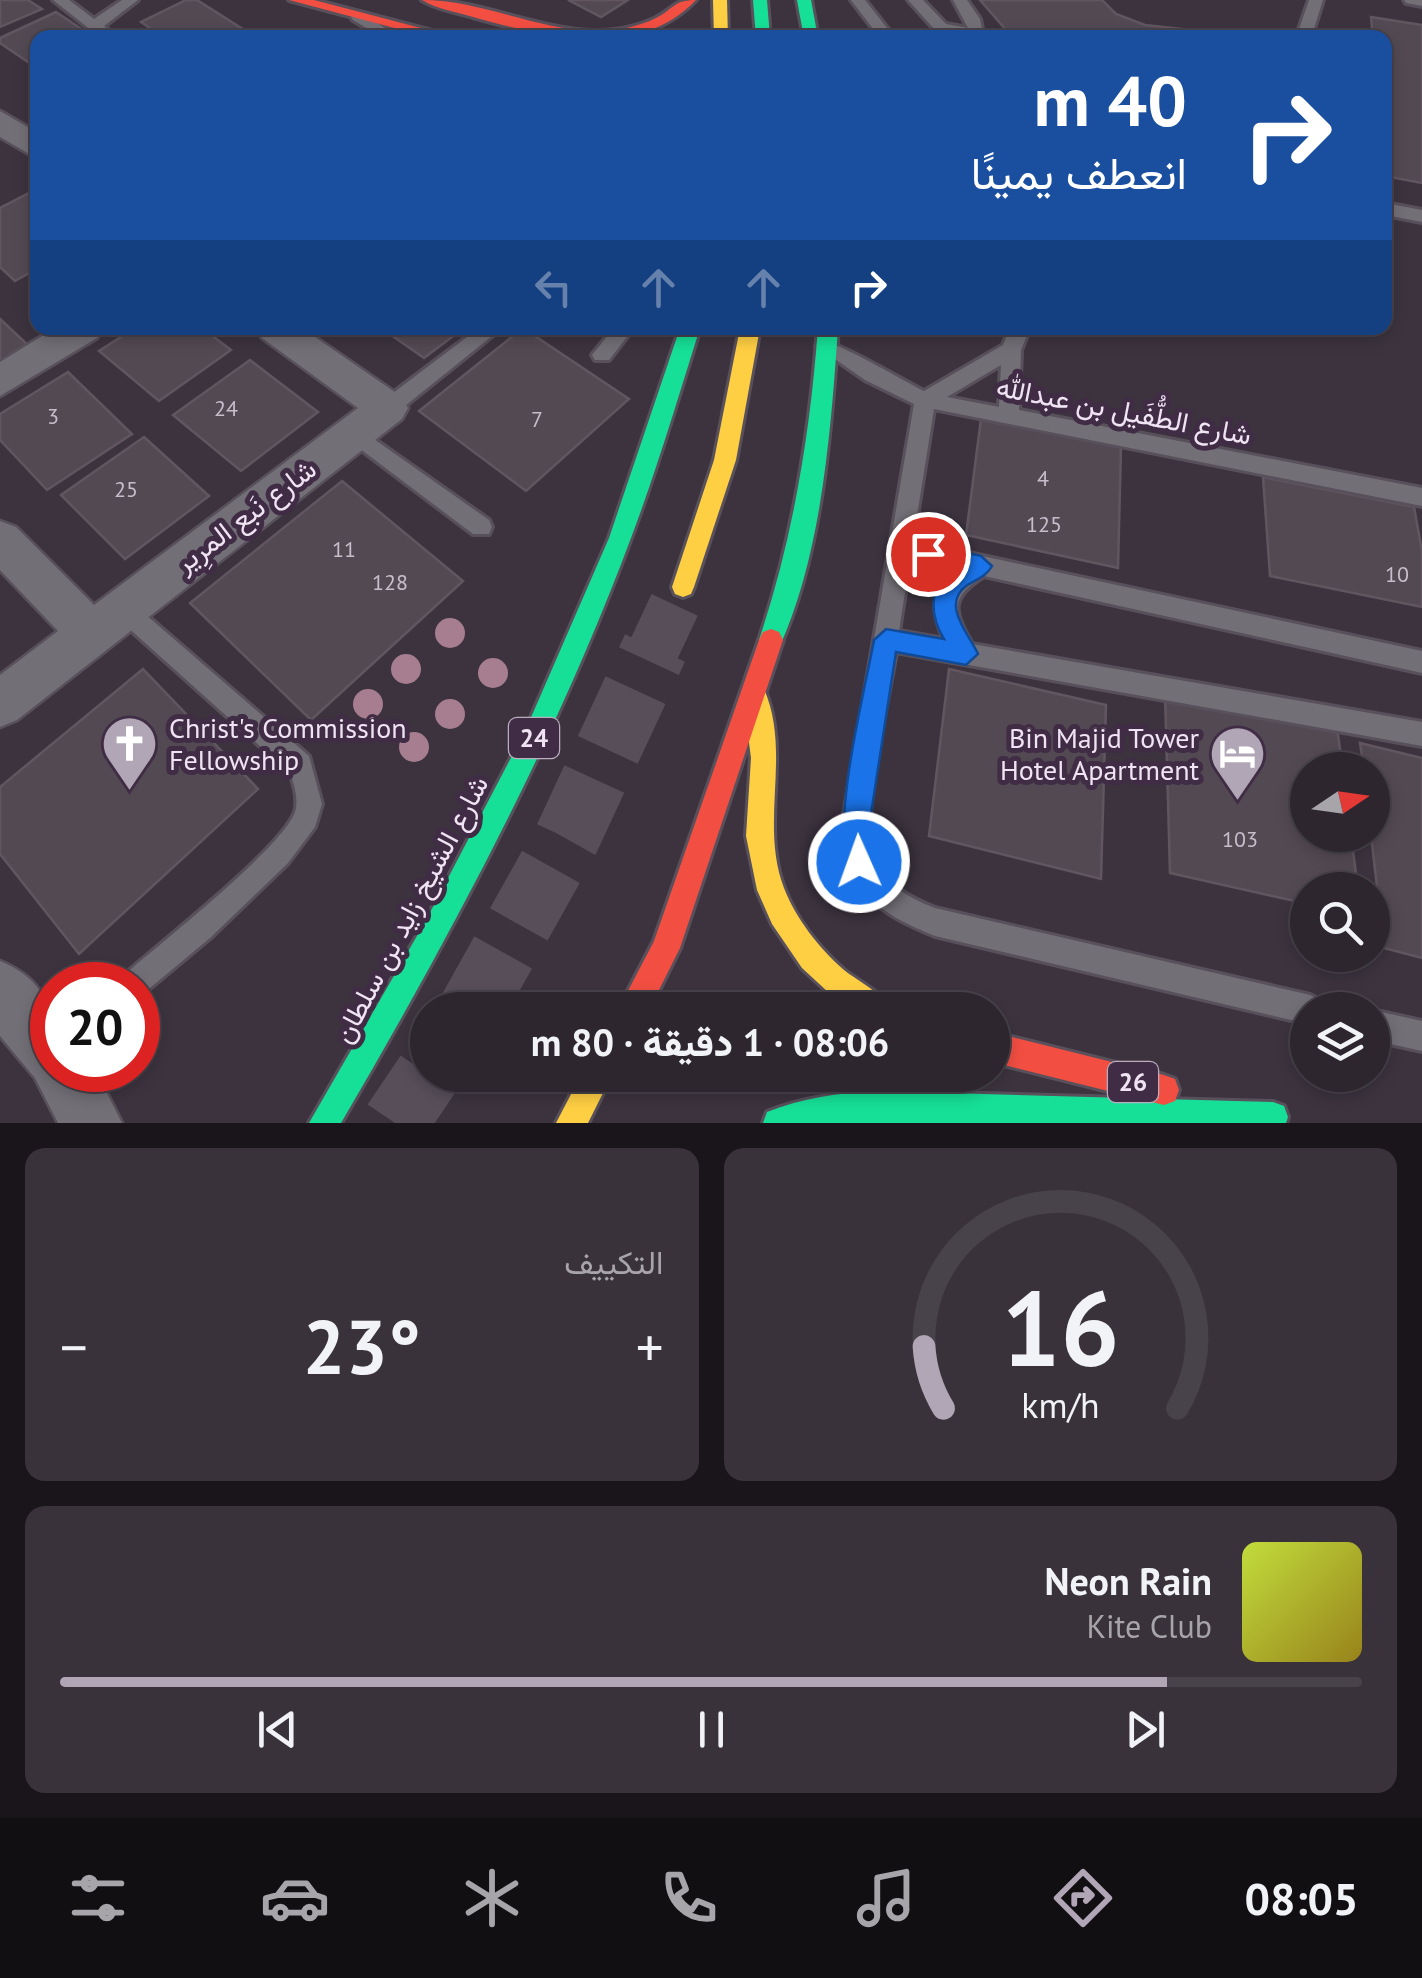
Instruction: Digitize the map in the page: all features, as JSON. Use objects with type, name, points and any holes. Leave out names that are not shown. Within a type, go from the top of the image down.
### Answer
[{"type":"main road","points":[[296,0],[419,30]]},
{"type":"main road","points":[[434,0],[560,30]]},
{"type":"main road","points":[[637,30],[671,20],[689,0]]},
{"type":"main road","points":[[720,0],[721,30]]},
{"type":"main road","points":[[760,0],[762,30]]},
{"type":"main road","points":[[804,0],[810,30]]},
{"type":"main road","name":"شارع الشيخ زايد بن سلطان","points":[[324,1123],[397,1004],[560,685],[626,525],[688,335]]},
{"type":"main road","points":[[682,587],[725,460],[749,335]]},
{"type":"main road","points":[[651,992],[798,563],[821,430],[827,337]]},
{"type":"main road","points":[[755,697],[764,750],[759,834],[776,905],[812,961],[847,992]]},
{"type":"main road","points":[[643,992],[666,948]]},
{"type":"main road","name":"26","points":[[1010,1052],[1284,1120]]},
{"type":"main road","points":[[572,1123],[589,1092]]},
{"type":"main road","points":[[778,1123],[836,1108],[876,1106],[1284,1120]]},
{"type":"street","points":[[0,121],[30,143]]},
{"type":"street","points":[[0,381],[73,335]]},
{"type":"street","points":[[282,335],[371,420]]},
{"type":"street","name":"شارع نَبع المرِير","points":[[0,704],[371,420]]},
{"type":"street","points":[[0,540],[106,620]]},
{"type":"street","points":[[0,990],[30,1028]]},
{"type":"street","points":[[74,1092],[91,1123]]},
{"type":"lane","points":[[60,0],[101,30]]},
{"type":"lane","points":[[96,26],[131,0]]},
{"type":"lane","points":[[858,0],[882,30]]},
{"type":"lane","points":[[916,0],[941,28],[950,30]]},
{"type":"lane","points":[[960,0],[975,30]]},
{"type":"lane","points":[[1306,30],[1316,0]]},
{"type":"lane","points":[[1411,0],[1422,2]]},
{"type":"lane","points":[[350,13],[380,30]]},
{"type":"lane","points":[[1392,210],[1422,216]]},
{"type":"lane","name":"شارع نَبع المرِير","points":[[371,420],[483,335]]},
{"type":"lane","points":[[602,355],[618,335]]},
{"type":"lane","points":[[1008,415],[1012,350],[1017,335]]},
{"type":"lane","name":"شارع الطُّفَيل بن عبدالله","points":[[827,337],[872,376],[925,400],[1422,497]]},
{"type":"lane","points":[[1012,350],[925,400],[855,827],[859,862],[878,891],[904,910],[935,922],[1290,1005]]},
{"type":"lane","points":[[371,420],[481,528]]},
{"type":"lane","points":[[901,548],[1422,662]]},
{"type":"lane","points":[[966,654],[946,621],[944,598],[954,582],[981,566]]},
{"type":"lane","points":[[106,620],[300,765],[309,790],[306,819],[285,846],[159,962]]},
{"type":"lane","points":[[886,640],[1422,734]]},
{"type":"lane","points":[[1390,1029],[1422,1036]]},
{"type":"building","points":[[0,0],[28,0],[42,9],[0,27]]},
{"type":"building","points":[[186,0],[197,0],[241,28],[152,30],[141,22]]},
{"type":"building","points":[[568,0],[628,0],[601,17]]},
{"type":"building","points":[[980,0],[1102,0],[1116,14],[1145,25],[1191,30],[1006,30]]},
{"type":"building","points":[[56,12],[83,30],[30,30],[30,64],[0,43],[0,38]]},
{"type":"building","points":[[1371,17],[1422,25],[1422,183],[1392,177],[1392,30],[1372,30]]},
{"type":"building","points":[[30,194],[30,273],[15,281],[0,267],[0,208]]},
{"type":"building","points":[[0,319],[29,346],[0,364]]},
{"type":"building","points":[[124,335],[211,335],[231,350],[159,401],[99,351]]},
{"type":"building","points":[[391,335],[455,335],[424,358]]},
{"type":"building","points":[[514,335],[533,335],[629,399],[526,491],[419,411]]},
{"type":"building","points":[[250,360],[318,412],[241,471],[173,415]]},
{"type":"building","points":[[68,372],[132,434],[47,490],[0,440],[0,414]]},
{"type":"building","points":[[981,419],[1121,446],[1118,568],[966,535]]},
{"type":"building","points":[[144,437],[209,496],[125,559],[61,495]]},
{"type":"building","points":[[1263,477],[1414,507],[1422,551],[1422,607],[1270,576]]},
{"type":"building","points":[[342,481],[463,581],[311,720],[190,603]]},
{"type":"building","points":[[143,669],[258,789],[79,954],[0,854],[0,787]]},
{"type":"building","points":[[949,669],[1106,705],[1101,879],[929,836]]},
{"type":"building","name":"Bin Majid Tower Hotel Apartment","points":[[1165,693],[1337,728],[1340,752],[1290,752],[1290,852],[1353,852],[1356,872],[1290,872],[1290,900],[1170,873]]},
{"type":"building","points":[[1360,743],[1422,758],[1422,958],[1390,950],[1390,872],[1375,872],[1373,852],[1390,852],[1390,752],[1361,752]]},
{"type":"tunnel","points":[[653,651],[683,587]]},
{"type":"tunnel","points":[[481,992],[567,838],[655,648]]},
{"type":"tunnel","points":[[395,1123],[416,1092]]},
{"type":"traffic: fast","points":[[760,0],[762,30]]},
{"type":"traffic: fast","points":[[804,0],[810,30]]},
{"type":"traffic: fast","points":[[324,1123],[435,932],[534,738],[620,538],[688,335]]},
{"type":"traffic: fast","points":[[771,640],[803,525],[827,335]]},
{"type":"traffic: fast","points":[[778,1123],[836,1108],[876,1106],[1273,1117]]},
{"type":"traffic: slow","points":[[720,0],[721,30]]},
{"type":"traffic: slow","points":[[683,587],[725,460],[749,335]]},
{"type":"traffic: slow","points":[[755,697],[764,758],[759,836],[771,890],[796,937],[848,992]]},
{"type":"traffic: slow","points":[[571,1123],[588,1092]]},
{"type":"traffic: jam","points":[[296,0],[419,30]]},
{"type":"traffic: jam","points":[[429,0],[546,30]]},
{"type":"traffic: jam","points":[[638,30],[663,21],[689,0]]},
{"type":"traffic: jam","points":[[643,992],[666,948],[771,640]]},
{"type":"traffic: jam","points":[[1010,1052],[1164,1090]]},
{"type":"place","name":"Christ's Commission Fellowship","points":[[130,792]]},
{"type":"place","name":"Bin Majid Tower Hotel Apartment","points":[[1238,802]]},
{"type":"route","points":[[859,862],[855,827],[886,640],[966,654],[946,621],[944,598],[954,582],[981,566],[928,554]]}]
